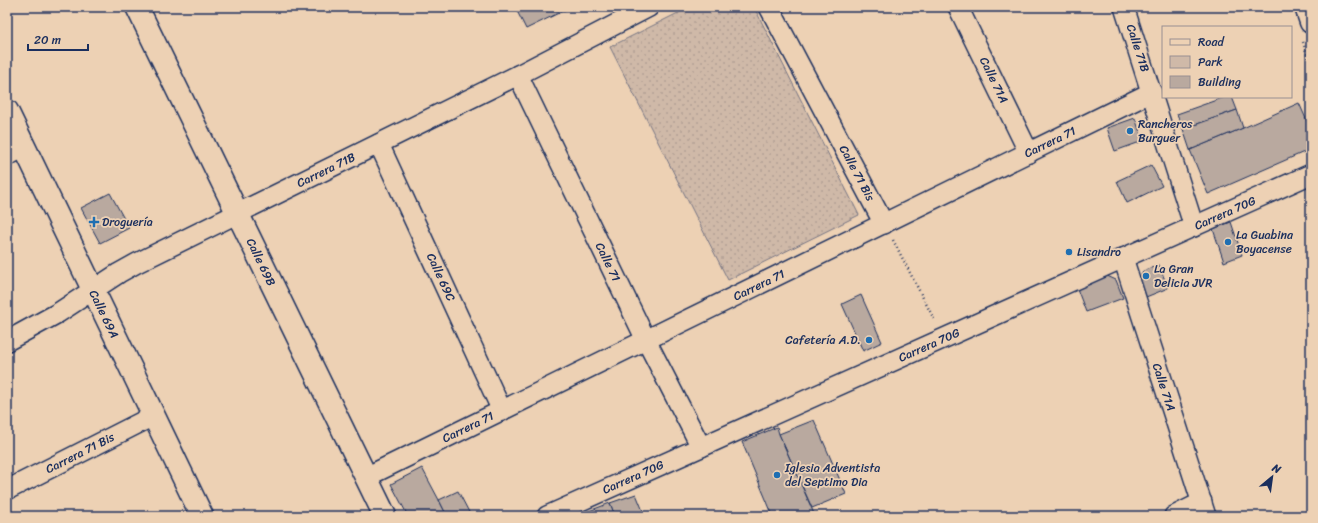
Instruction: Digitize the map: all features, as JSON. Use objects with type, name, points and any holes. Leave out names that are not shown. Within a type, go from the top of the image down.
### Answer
[{"type":"street","name":"Calle 69B","points":[[137,7],[385,516]]},
{"type":"street","name":"Carrera 71B","points":[[7,341],[58,313],[137,264],[518,75],[649,7]]},
{"type":"street","name":"Calle 71 Bis","points":[[769,7],[884,224]]},
{"type":"street","name":"Calle 71A","points":[[958,7],[1029,152]]},
{"type":"street","name":"Calle 71B","points":[[1124,7],[1194,226]]},
{"type":"street","points":[[1306,7],[1311,22]]},
{"type":"street","name":"Calle 71","points":[[518,75],[646,340],[701,447]]},
{"type":"street","name":"Carrera 71","points":[[366,477],[1152,92]]},
{"type":"street","name":"Calle 69A","points":[[7,112],[16,152],[93,290],[202,516]]},
{"type":"street","name":"Calle 69C","points":[[379,144],[502,411]]},
{"type":"street","name":"Carrera 70G","points":[[547,516],[1311,174]]},
{"type":"street","name":"Calle 71A","points":[[1123,258],[1204,509]]},
{"type":"street","name":"Carrera 71 Bis","points":[[7,490],[153,416]]},
{"type":"street","points":[[1174,516],[1204,509]]},
{"type":"path","points":[[884,224],[944,338]]},
{"type":"green space","points":[[690,7],[754,7],[859,215],[728,280],[610,47]]},
{"type":"building","points":[[515,7],[571,7],[526,29]]},
{"type":"building","points":[[1222,98],[1232,98],[1237,110],[1183,129],[1177,114]]},
{"type":"building","points":[[1299,103],[1311,130],[1311,149],[1208,194],[1190,150]]},
{"type":"building","points":[[1237,110],[1243,128],[1190,150],[1183,129]]},
{"type":"building","points":[[1135,118],[1143,141],[1115,151],[1107,128]]},
{"type":"building","points":[[1151,165],[1162,186],[1127,203],[1117,181]]},
{"type":"building","points":[[110,193],[129,228],[100,243],[81,208]]},
{"type":"building","name":"La Guabina Boyacense","points":[[1231,222],[1242,255],[1224,262],[1213,229]]},
{"type":"building","points":[[1159,265],[1168,288],[1146,297],[1139,280],[1143,271]]},
{"type":"building","points":[[1105,275],[1116,280],[1123,298],[1086,312],[1076,286]]},
{"type":"building","points":[[861,295],[882,342],[863,351],[842,304]]},
{"type":"building","points":[[814,420],[846,494],[812,508],[779,434]]},
{"type":"building","name":"Iglesia Adventista del Septimo Dia","points":[[777,427],[815,516],[773,516],[742,442]]},
{"type":"building","points":[[422,468],[447,516],[408,516],[391,484]]},
{"type":"building","points":[[458,491],[471,516],[447,516],[439,500]]},
{"type":"building","points":[[636,494],[645,516],[615,516],[610,503]]},
{"type":"building","points":[[610,503],[615,516],[576,516]]},
{"type":"place","name":"Rancheros Burguer","points":[[1130,131]]},
{"type":"place","name":"Droguería","points":[[94,222]]},
{"type":"place","name":"La Guabina Boyacense","points":[[1228,242]]},
{"type":"place","name":"Lisandro","points":[[1069,252]]},
{"type":"place","name":"La Gran Delicia JVR","points":[[1146,276]]},
{"type":"place","name":"Cafetería A.D.","points":[[869,340]]},
{"type":"place","name":"Iglesia Adventista del Septimo Dia","points":[[777,475]]}]
